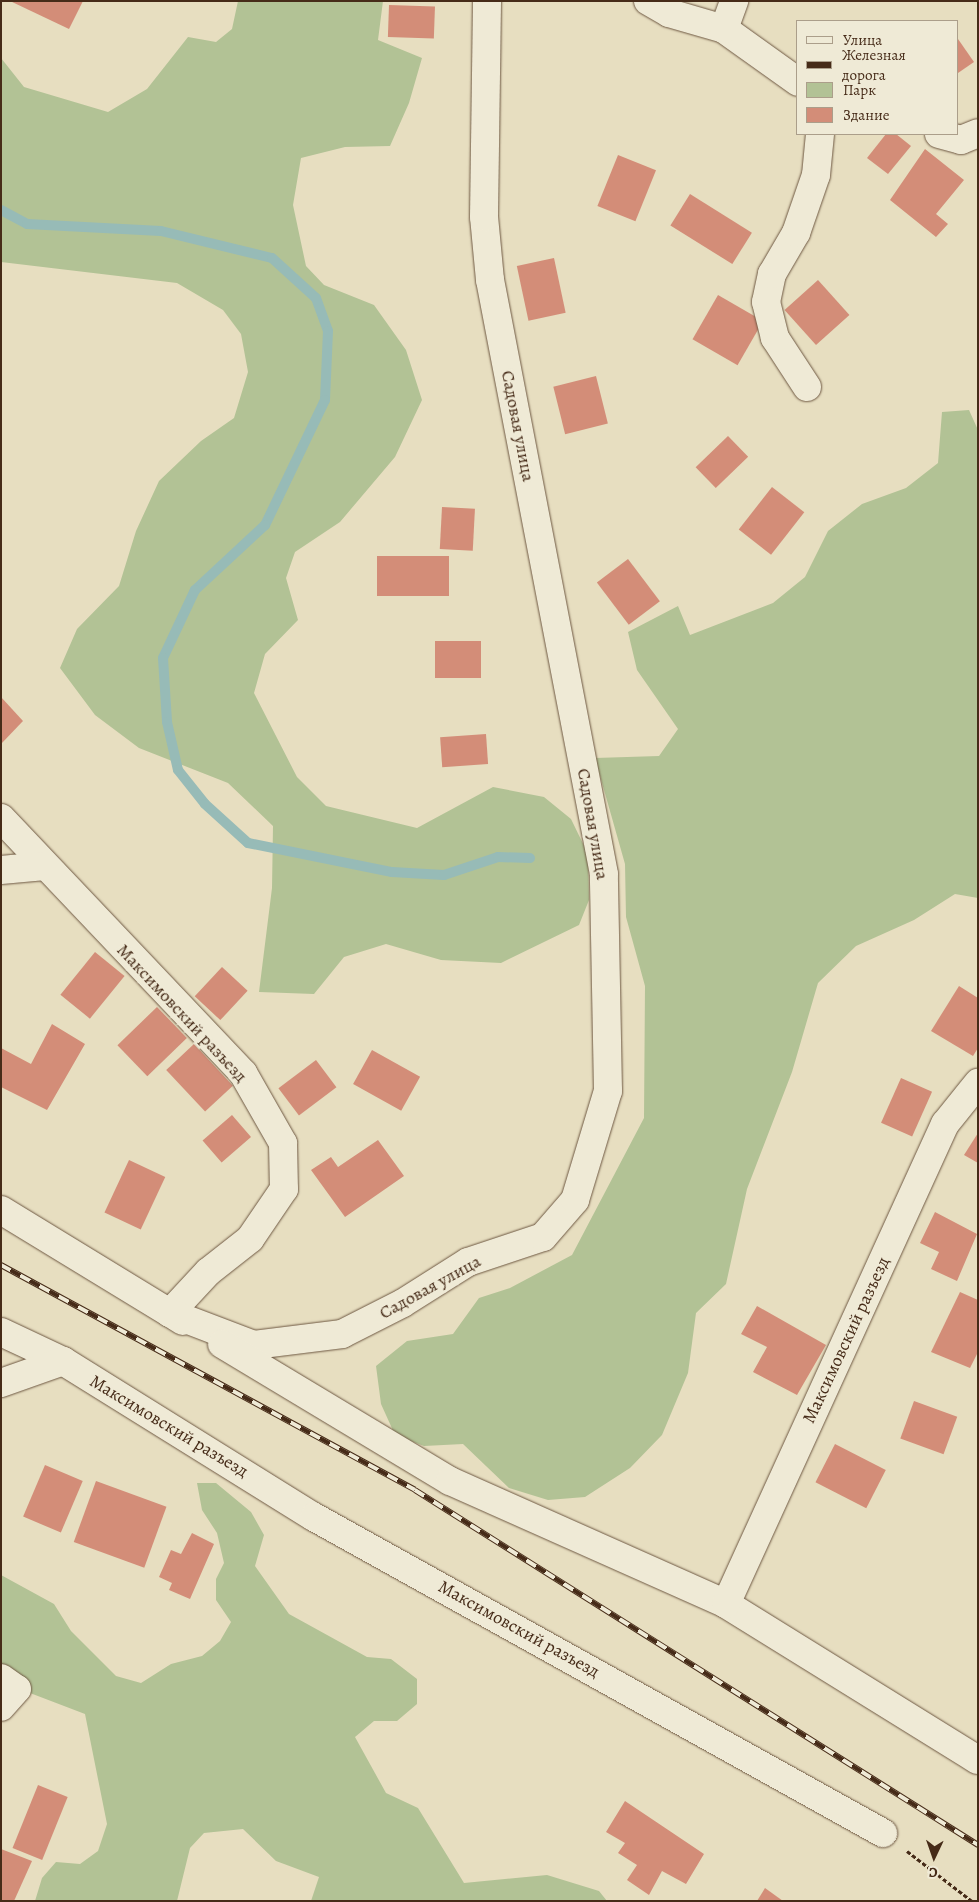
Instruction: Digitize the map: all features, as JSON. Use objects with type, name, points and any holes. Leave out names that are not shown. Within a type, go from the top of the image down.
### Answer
[{"type":"street","name":"Садовая улица","points":[[170,1313],[254,1345],[342,1334],[468,1262],[543,1237],[574,1200],[608,1091],[604,874],[490,280],[484,217],[487,1]]},
{"type":"street","points":[[648,1],[669,13],[724,29],[796,81]]},
{"type":"street","points":[[724,29],[734,1]]},
{"type":"street","points":[[943,135],[961,140],[978,133]]},
{"type":"street","points":[[807,387],[775,338],[766,302],[772,274],[796,233],[816,175],[820,135]]},
{"type":"street","name":"Максимовский разъезд","points":[[1,818],[243,1073],[283,1143],[284,1189],[250,1239],[208,1272],[170,1313]]},
{"type":"street","points":[[1,870],[45,866]]},
{"type":"street","name":"Максимовский разъезд","points":[[726,1604],[945,1124],[978,1083]]},
{"type":"street","points":[[1,1210],[450,1481],[726,1604],[978,1760]]},
{"type":"street","name":"Максимовский разъезд","points":[[1,1332],[62,1361],[314,1517],[883,1833]]},
{"type":"street","points":[[1,1383],[62,1361]]},
{"type":"path","points":[[883,1833],[972,1901]]},
{"type":"green space","points":[[238,1],[383,1],[378,40],[422,58],[409,103],[390,146],[345,147],[301,158],[293,205],[306,266],[324,285],[374,305],[406,350],[422,400],[395,457],[340,522],[295,552],[286,578],[298,620],[265,654],[254,693],[297,777],[326,806],[417,828],[493,787],[544,797],[571,819],[588,854],[589,900],[579,925],[501,963],[441,960],[386,944],[344,957],[314,994],[259,992],[272,888],[273,826],[228,783],[139,748],[95,715],[60,668],[77,629],[119,586],[136,531],[159,481],[201,441],[234,418],[248,372],[241,334],[223,310],[177,283],[1,262],[1,58],[24,87],[108,112],[147,89],[188,37],[216,42],[232,29]]},
{"type":"green space","points":[[969,410],[978,430],[978,898],[955,894],[914,920],[856,946],[818,983],[792,1072],[747,1189],[726,1284],[696,1313],[688,1373],[662,1435],[630,1468],[585,1497],[548,1500],[509,1488],[463,1444],[424,1446],[395,1435],[381,1404],[376,1366],[407,1341],[453,1334],[479,1298],[510,1288],[572,1255],[644,1118],[645,986],[626,917],[625,864],[595,758],[659,756],[678,729],[637,670],[628,632],[678,606],[690,635],[773,603],[805,577],[828,531],[862,504],[906,488],[938,463],[942,412]]},
{"type":"green space","points":[[197,1483],[216,1483],[251,1512],[264,1535],[255,1566],[289,1614],[367,1657],[391,1659],[417,1679],[417,1704],[397,1721],[374,1721],[355,1737],[386,1793],[418,1808],[464,1883],[547,1875],[599,1891],[607,1901],[311,1901],[319,1877],[276,1861],[243,1829],[204,1833],[190,1848],[177,1901],[35,1901],[42,1878],[56,1862],[80,1864],[98,1851],[107,1824],[85,1714],[30,1693],[1,1667],[1,1575],[54,1604],[71,1631],[116,1676],[141,1683],[171,1664],[202,1656],[220,1641],[231,1622],[216,1600],[216,1579],[224,1563],[217,1533],[202,1510]]},
{"type":"building","points":[[10,1],[83,1],[69,29]]},
{"type":"building","points":[[389,5],[435,7],[434,39],[388,37]]},
{"type":"building","points":[[959,40],[974,62],[959,72]]},
{"type":"building","points":[[885,135],[897,135],[911,146],[888,174],[867,158]]},
{"type":"building","points":[[925,149],[964,180],[936,214],[948,224],[936,237],[890,200]]},
{"type":"building","points":[[618,155],[656,170],[635,221],[597,206]]},
{"type":"building","points":[[690,194],[752,233],[732,264],[670,225]]},
{"type":"building","points":[[554,258],[566,313],[528,321],[517,266]]},
{"type":"building","points":[[818,280],[849,315],[816,345],[785,310]]},
{"type":"building","points":[[718,295],[763,321],[738,365],[692,339]]},
{"type":"building","points":[[596,376],[608,424],[565,434],[553,387]]},
{"type":"building","points":[[728,436],[748,457],[716,488],[696,467]]},
{"type":"building","points":[[772,487],[804,512],[771,555],[739,530]]},
{"type":"building","points":[[442,507],[475,509],[473,551],[440,549]]},
{"type":"building","points":[[377,556],[449,556],[449,596],[377,596]]},
{"type":"building","points":[[628,559],[660,601],[629,625],[597,582]]},
{"type":"building","points":[[435,641],[481,641],[481,678],[435,678]]},
{"type":"building","points":[[1,697],[23,721],[1,744]]},
{"type":"building","points":[[486,734],[488,764],[442,767],[440,737]]},
{"type":"building","points":[[95,952],[125,976],[90,1019],[60,995]]},
{"type":"building","points":[[222,967],[248,991],[220,1020],[195,996]]},
{"type":"building","points":[[959,986],[978,998],[978,1048],[973,1056],[931,1031]]},
{"type":"building","points":[[157,1007],[187,1038],[147,1076],[117,1045]]},
{"type":"building","points":[[52,1024],[85,1044],[47,1110],[1,1087],[1,1048],[31,1064]]},
{"type":"building","points":[[194,1044],[233,1086],[205,1112],[166,1070]]},
{"type":"building","points":[[372,1050],[420,1077],[401,1111],[353,1084]]},
{"type":"building","points":[[316,1060],[336,1087],[299,1115],[278,1088]]},
{"type":"building","points":[[901,1078],[932,1092],[912,1137],[881,1123]]},
{"type":"building","points":[[232,1115],[251,1137],[222,1162],[203,1141]]},
{"type":"building","points":[[978,1133],[978,1163],[964,1155]]},
{"type":"building","points":[[378,1140],[404,1176],[345,1217],[311,1170],[331,1157],[338,1167]]},
{"type":"building","points":[[129,1160],[165,1177],[141,1229],[104,1213]]},
{"type":"building","points":[[935,1212],[977,1234],[957,1281],[931,1269],[939,1252],[920,1243]]},
{"type":"building","points":[[960,1292],[978,1300],[978,1352],[970,1368],[931,1352]]},
{"type":"building","points":[[757,1306],[826,1345],[797,1395],[753,1372],[767,1347],[741,1334]]},
{"type":"building","points":[[914,1401],[957,1417],[944,1454],[900,1439]]},
{"type":"building","points":[[835,1444],[886,1470],[866,1508],[815,1482]]},
{"type":"building","points":[[45,1465],[83,1481],[61,1533],[23,1517]]},
{"type":"building","points":[[96,1481],[166,1507],[144,1568],[74,1542]]},
{"type":"building","points":[[192,1533],[214,1544],[190,1599],[169,1590],[172,1583],[159,1577],[171,1550],[181,1554]]},
{"type":"building","points":[[38,1785],[68,1797],[42,1860],[13,1848]]},
{"type":"building","points":[[625,1801],[704,1854],[686,1884],[662,1871],[649,1895],[627,1880],[637,1865],[618,1853],[625,1843],[606,1832]]},
{"type":"building","points":[[1,1849],[32,1861],[14,1901],[1,1901]]},
{"type":"building","points":[[765,1888],[783,1901],[757,1901]]},
{"type":"waterway","points":[[1,210],[27,224],[161,231],[272,258],[316,298],[328,331],[325,400],[265,525],[195,590],[163,658],[167,722],[178,770],[205,804],[248,843],[392,872],[444,875],[498,857],[530,858]]},
{"type":"railway","points":[[1,1265],[415,1490],[978,1845]]}]
